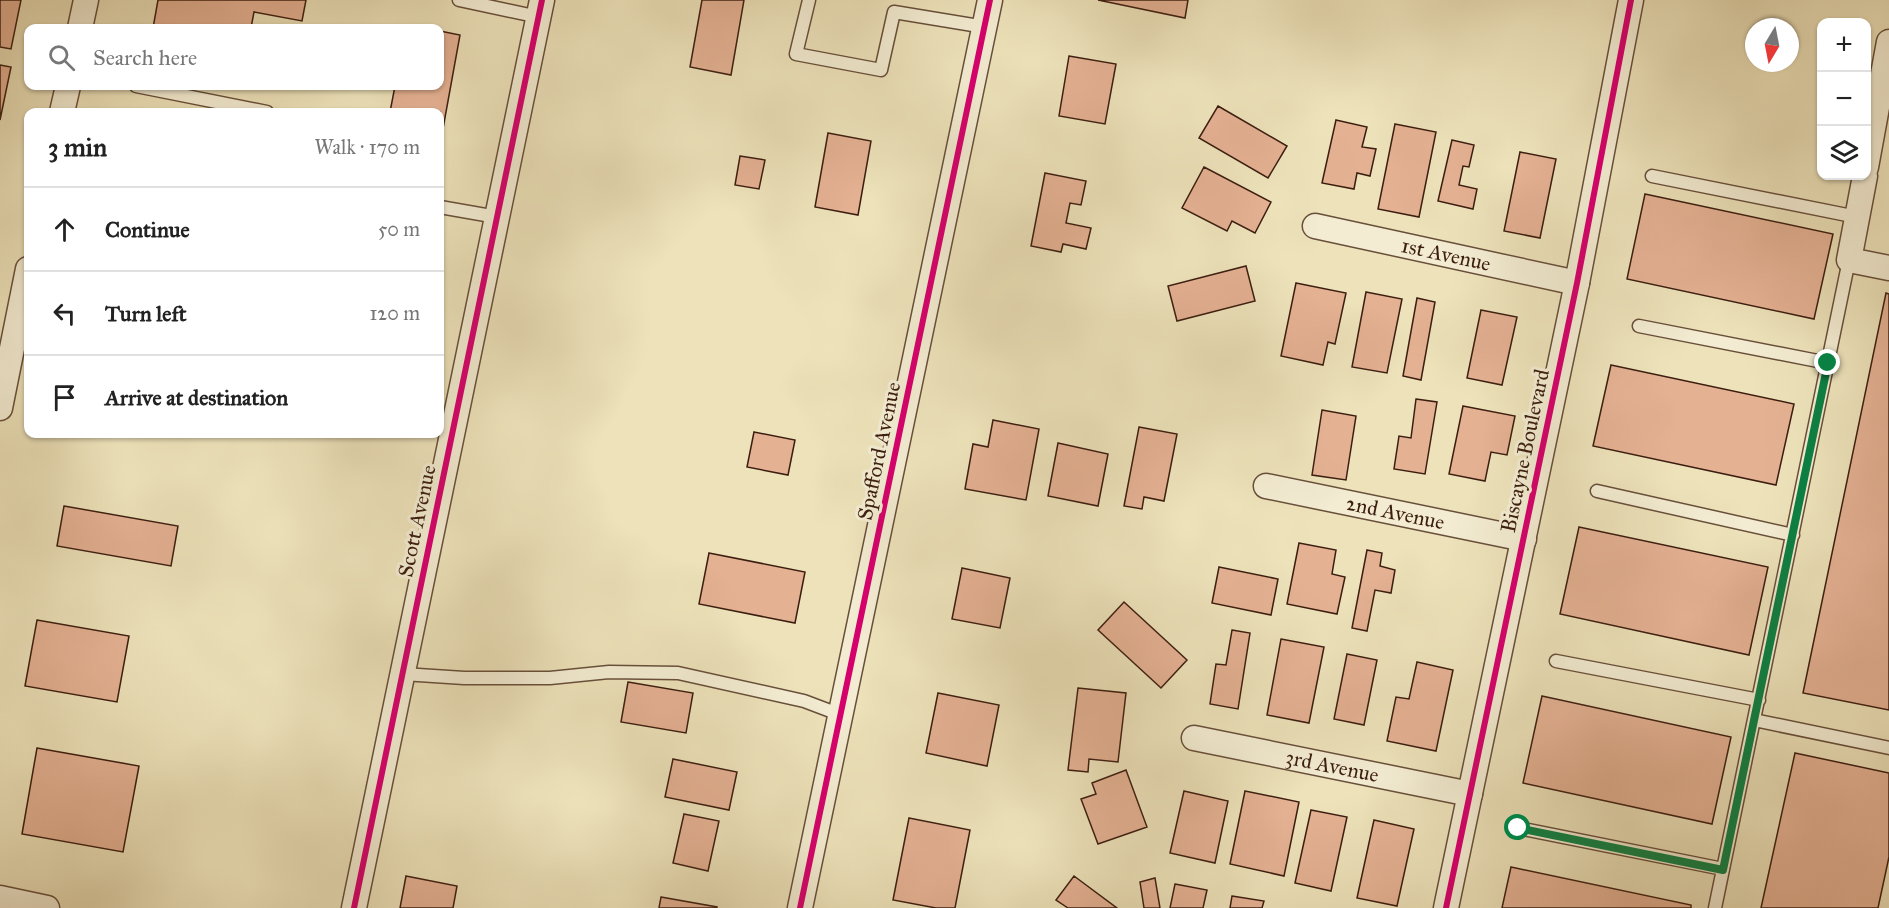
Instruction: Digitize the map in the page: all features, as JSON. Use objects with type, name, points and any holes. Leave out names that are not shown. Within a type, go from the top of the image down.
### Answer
[{"type":"street","points":[[81,24],[86,0]]},
{"type":"street","name":"Spafford Avenue","points":[[800,908],[990,0]]},
{"type":"street","name":"Biscayne Boulevard","points":[[1446,908],[1577,284],[1631,0]]},
{"type":"street","name":"Scott Avenue","points":[[444,437],[497,217],[540,8]]},
{"type":"street","points":[[1871,150],[1883,110],[1889,42]]},
{"type":"street","points":[[63,108],[67,90]]},
{"type":"street","points":[[1864,180],[1850,260],[1889,268]]},
{"type":"street","name":"1st Avenue","points":[[1315,226],[1577,284]]},
{"type":"street","points":[[0,408],[3,378],[22,333],[24,312]]},
{"type":"street","name":"Scott Avenue","points":[[354,908],[403,674],[444,438]]},
{"type":"street","name":"2nd Avenue","points":[[1266,486],[1524,539]]},
{"type":"street","name":"3rd Avenue","points":[[1194,738],[1470,794]]},
{"type":"street","points":[[0,898],[47,908]]},
{"type":"lane","points":[[459,0],[540,8]]},
{"type":"lane","points":[[809,0],[796,54],[881,70],[896,6],[985,27]]},
{"type":"lane","points":[[156,90],[247,108]]},
{"type":"lane","points":[[1652,176],[1857,218]]},
{"type":"lane","points":[[444,208],[497,217]]},
{"type":"lane","points":[[1715,908],[1850,260]]},
{"type":"lane","points":[[1639,326],[1828,363]]},
{"type":"lane","points":[[1597,490],[1793,535]]},
{"type":"lane","points":[[1556,661],[1759,700]]},
{"type":"lane","points":[[403,674],[464,678],[549,678],[609,672],[678,673],[804,701],[841,715]]},
{"type":"lane","points":[[1754,720],[1889,748]]},
{"type":"lane","points":[[1518,828],[1723,870]]},
{"type":"building","points":[[0,0],[21,0],[11,49],[0,47]]},
{"type":"building","points":[[158,0],[306,0],[302,21],[254,12],[252,24],[154,24]]},
{"type":"building","points":[[702,0],[744,0],[731,75],[690,67]]},
{"type":"building","points":[[1098,0],[1188,0],[1185,18]]},
{"type":"building","points":[[444,32],[460,35],[444,123],[444,108],[391,108],[394,90],[444,90]]},
{"type":"building","points":[[1069,56],[1116,64],[1105,124],[1059,116]]},
{"type":"building","points":[[0,65],[11,67],[0,120]]},
{"type":"building","points":[[1218,106],[1287,146],[1268,178],[1199,138]]},
{"type":"building","points":[[1336,120],[1367,127],[1362,147],[1376,149],[1370,176],[1357,173],[1354,189],[1322,183]]},
{"type":"building","points":[[1395,124],[1436,132],[1419,217],[1378,209]]},
{"type":"building","points":[[828,133],[871,141],[858,215],[815,207]]},
{"type":"building","points":[[1452,140],[1474,145],[1469,167],[1463,166],[1459,185],[1477,189],[1473,209],[1438,201]]},
{"type":"building","points":[[1520,152],[1556,159],[1540,238],[1504,231]]},
{"type":"building","points":[[740,156],[765,160],[759,189],[735,185]]},
{"type":"building","points":[[1204,167],[1271,202],[1255,233],[1232,221],[1227,231],[1182,208]]},
{"type":"building","points":[[1045,173],[1086,181],[1081,205],[1070,203],[1066,223],[1091,228],[1086,249],[1063,244],[1061,252],[1031,246]]},
{"type":"building","points":[[1645,194],[1833,234],[1814,319],[1627,279]]},
{"type":"building","points":[[1246,266],[1255,301],[1177,321],[1168,286]]},
{"type":"building","points":[[1296,283],[1346,293],[1335,344],[1328,342],[1323,365],[1281,356]]},
{"type":"building","points":[[1366,292],[1402,299],[1387,373],[1352,367]]},
{"type":"building","points":[[1886,293],[1889,294],[1889,710],[1803,693]]},
{"type":"building","points":[[1417,298],[1435,302],[1421,380],[1403,376]]},
{"type":"building","points":[[1481,310],[1517,317],[1502,385],[1467,378]]},
{"type":"building","points":[[1611,365],[1794,404],[1776,485],[1593,446]]},
{"type":"building","points":[[1416,399],[1437,402],[1425,474],[1394,469],[1399,436],[1411,438]]},
{"type":"building","points":[[1463,406],[1515,416],[1507,455],[1491,452],[1485,481],[1449,474]]},
{"type":"building","points":[[1322,410],[1356,416],[1346,480],[1312,475]]},
{"type":"building","points":[[993,420],[1039,429],[1026,500],[965,489],[973,444],[988,447]]},
{"type":"building","points":[[1139,427],[1177,434],[1164,501],[1144,497],[1142,509],[1124,506]]},
{"type":"building","points":[[754,432],[795,440],[788,475],[747,467]]},
{"type":"building","points":[[1058,443],[1108,454],[1098,506],[1048,496]]},
{"type":"building","points":[[64,506],[178,526],[171,566],[57,546]]},
{"type":"building","points":[[1579,527],[1768,567],[1749,655],[1560,614]]},
{"type":"building","points":[[1299,543],[1336,550],[1332,574],[1345,577],[1337,614],[1287,604]]},
{"type":"building","points":[[1367,550],[1382,553],[1380,566],[1395,570],[1391,593],[1375,590],[1367,631],[1352,628]]},
{"type":"building","points":[[709,553],[805,572],[795,623],[699,604]]},
{"type":"building","points":[[1219,567],[1278,579],[1271,615],[1212,603]]},
{"type":"building","points":[[962,568],[1010,578],[1000,628],[952,619]]},
{"type":"building","points":[[1124,602],[1187,660],[1161,688],[1098,630]]},
{"type":"building","points":[[37,620],[129,636],[117,702],[25,686]]},
{"type":"building","points":[[1232,630],[1250,633],[1238,709],[1210,704],[1216,664],[1226,665]]},
{"type":"building","points":[[1281,639],[1324,647],[1309,723],[1267,715]]},
{"type":"building","points":[[1347,654],[1377,660],[1364,725],[1334,719]]},
{"type":"building","points":[[1417,662],[1453,670],[1436,751],[1387,741],[1396,697],[1409,699]]},
{"type":"building","points":[[628,682],[693,693],[686,733],[621,722]]},
{"type":"building","points":[[1078,688],[1126,693],[1118,762],[1089,759],[1088,772],[1068,770]]},
{"type":"building","points":[[938,693],[999,705],[987,766],[926,753]]},
{"type":"building","points":[[1542,696],[1731,737],[1712,824],[1523,783]]},
{"type":"building","points":[[37,748],[139,766],[123,852],[22,834]]},
{"type":"building","points":[[1795,753],[1889,773],[1889,857],[1878,908],[1761,908]]},
{"type":"building","points":[[673,759],[737,772],[729,810],[665,797]]},
{"type":"building","points":[[1126,770],[1147,827],[1098,844],[1081,799],[1096,794],[1092,783]]},
{"type":"building","points":[[1184,791],[1228,801],[1215,863],[1170,853]]},
{"type":"building","points":[[1245,791],[1299,802],[1284,876],[1230,864]]},
{"type":"building","points":[[1311,810],[1347,817],[1331,891],[1295,883]]},
{"type":"building","points":[[684,814],[719,821],[708,871],[673,863]]},
{"type":"building","points":[[909,818],[970,830],[955,908],[936,908],[893,900]]},
{"type":"building","points":[[1374,820],[1414,829],[1397,906],[1357,898]]},
{"type":"building","points":[[1511,867],[1691,905],[1691,908],[1502,908]]},
{"type":"building","points":[[406,876],[457,886],[453,908],[400,908]]},
{"type":"building","points":[[1074,876],[1117,908],[1068,908],[1056,900]]},
{"type":"building","points":[[1155,878],[1160,908],[1144,908],[1140,882]]},
{"type":"building","points":[[1175,884],[1207,890],[1203,908],[1170,908]]},
{"type":"building","points":[[1232,896],[1264,901],[1262,908],[1230,908]]},
{"type":"building","points":[[661,897],[717,907],[717,908],[659,908]]},
{"type":"cycle path","points":[[354,908],[542,0]]},
{"type":"cycle path","points":[[800,908],[990,0]]},
{"type":"cycle path","points":[[1446,908],[1577,283],[1631,0]]},
{"type":"route","points":[[1518,828],[1723,870],[1828,363]]}]
